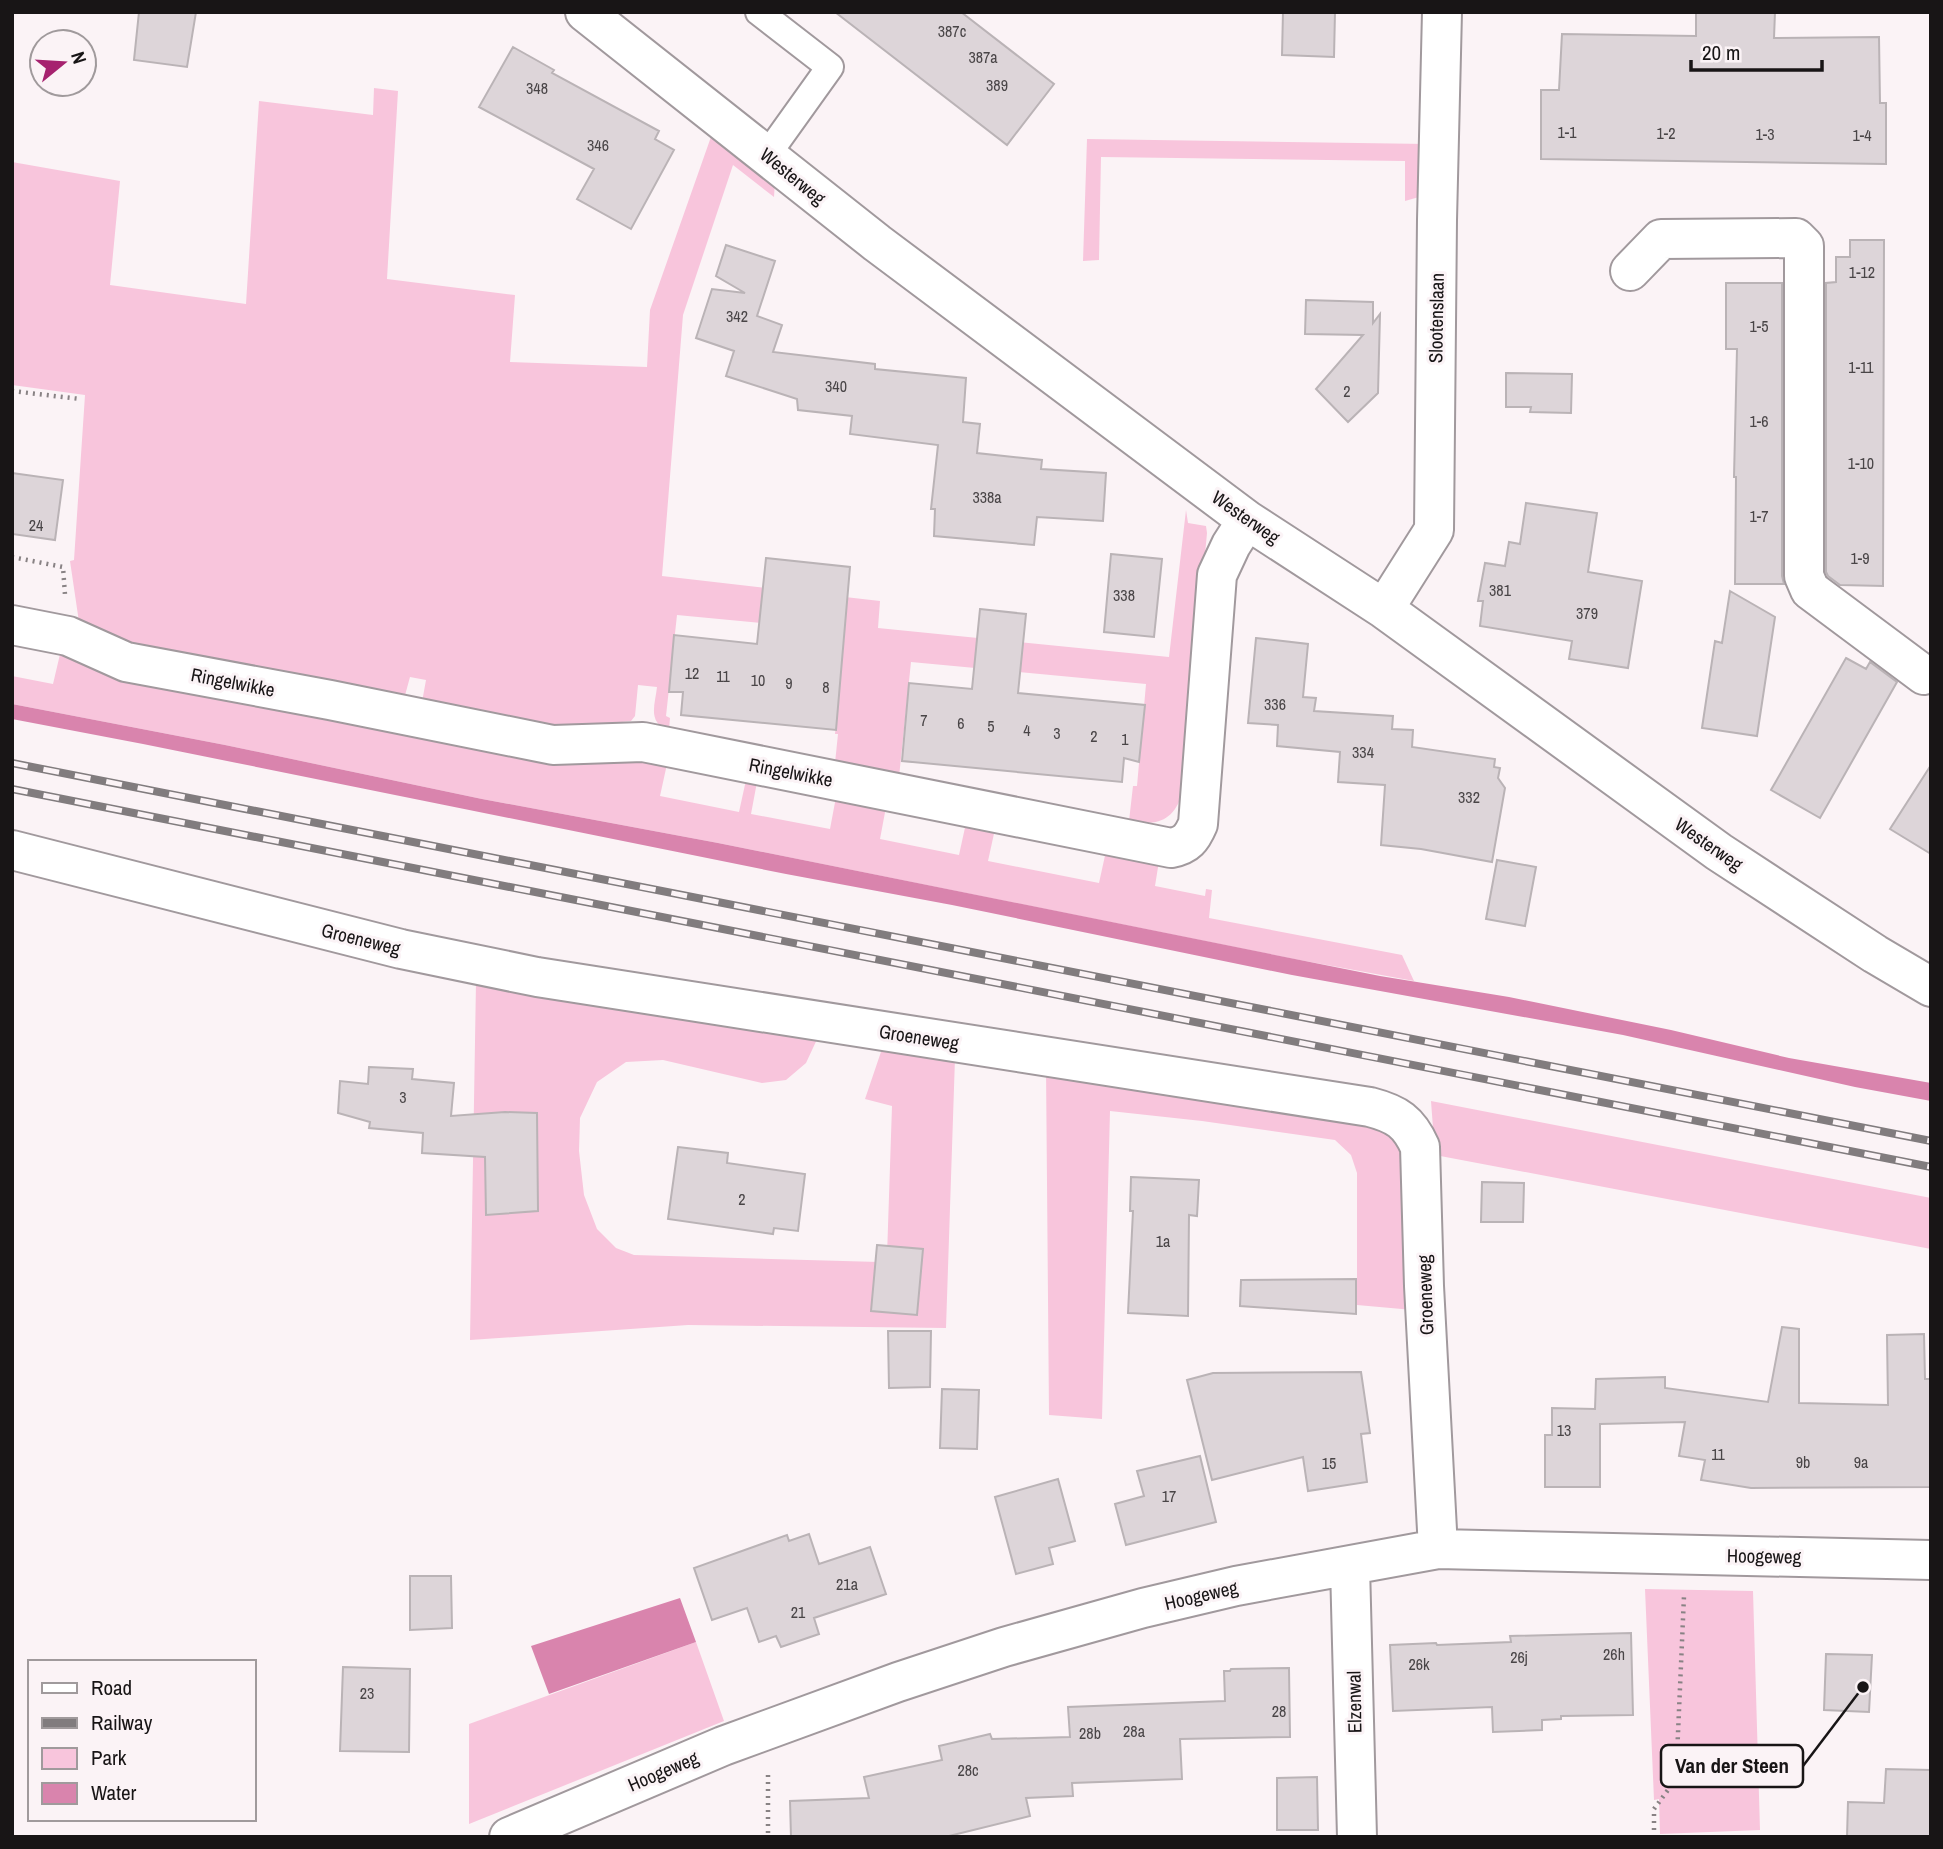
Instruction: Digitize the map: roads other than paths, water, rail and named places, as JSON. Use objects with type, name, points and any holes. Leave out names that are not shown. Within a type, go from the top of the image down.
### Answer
[{"type":"street","name":"Westerweg","points":[[585,12],[877,243],[1247,520],[1384,609],[1719,852],[1875,954],[1931,987]]},
{"type":"street","name":"Slootenslaan","points":[[1384,609],[1434,530],[1442,12]]},
{"type":"street","points":[[1630,271],[1661,239],[1796,238],[1804,246],[1804,576],[1810,590],[1924,675]]},
{"type":"street","name":"Ringelwikke","points":[[12,625],[68,636],[126,662],[553,745],[643,742],[1171,848],[1181,846],[1192,838],[1198,824],[1217,575],[1247,520]]},
{"type":"street","name":"Groeneweg","points":[[12,850],[401,949],[537,977],[1370,1107],[1389,1114],[1404,1122],[1414,1132],[1420,1147],[1424,1286],[1438,1549]]},
{"type":"street","name":"Hoogeweg","points":[[509,1837],[767,1729],[898,1682],[1004,1647],[1236,1586],[1438,1549],[1931,1560]]},
{"type":"street","name":"Elzenwal","points":[[1350,1566],[1357,1837]]},
{"type":"lane","points":[[759,12],[830,67],[767,155]]},
{"type":"water","points":[[12,704],[1380,976],[1509,997],[1671,1030],[1789,1058],[1931,1083],[1931,1101],[1855,1087],[1623,1035],[1292,975],[12,719]]},
{"type":"water","points":[[680,1598],[696,1642],[549,1694],[531,1646]]},
{"type":"railway","points":[[12,763],[1931,1141]]},
{"type":"railway","points":[[12,789],[1931,1167]]},
{"type":"place","name":"Van der Steen","points":[[1863,1687]]}]
